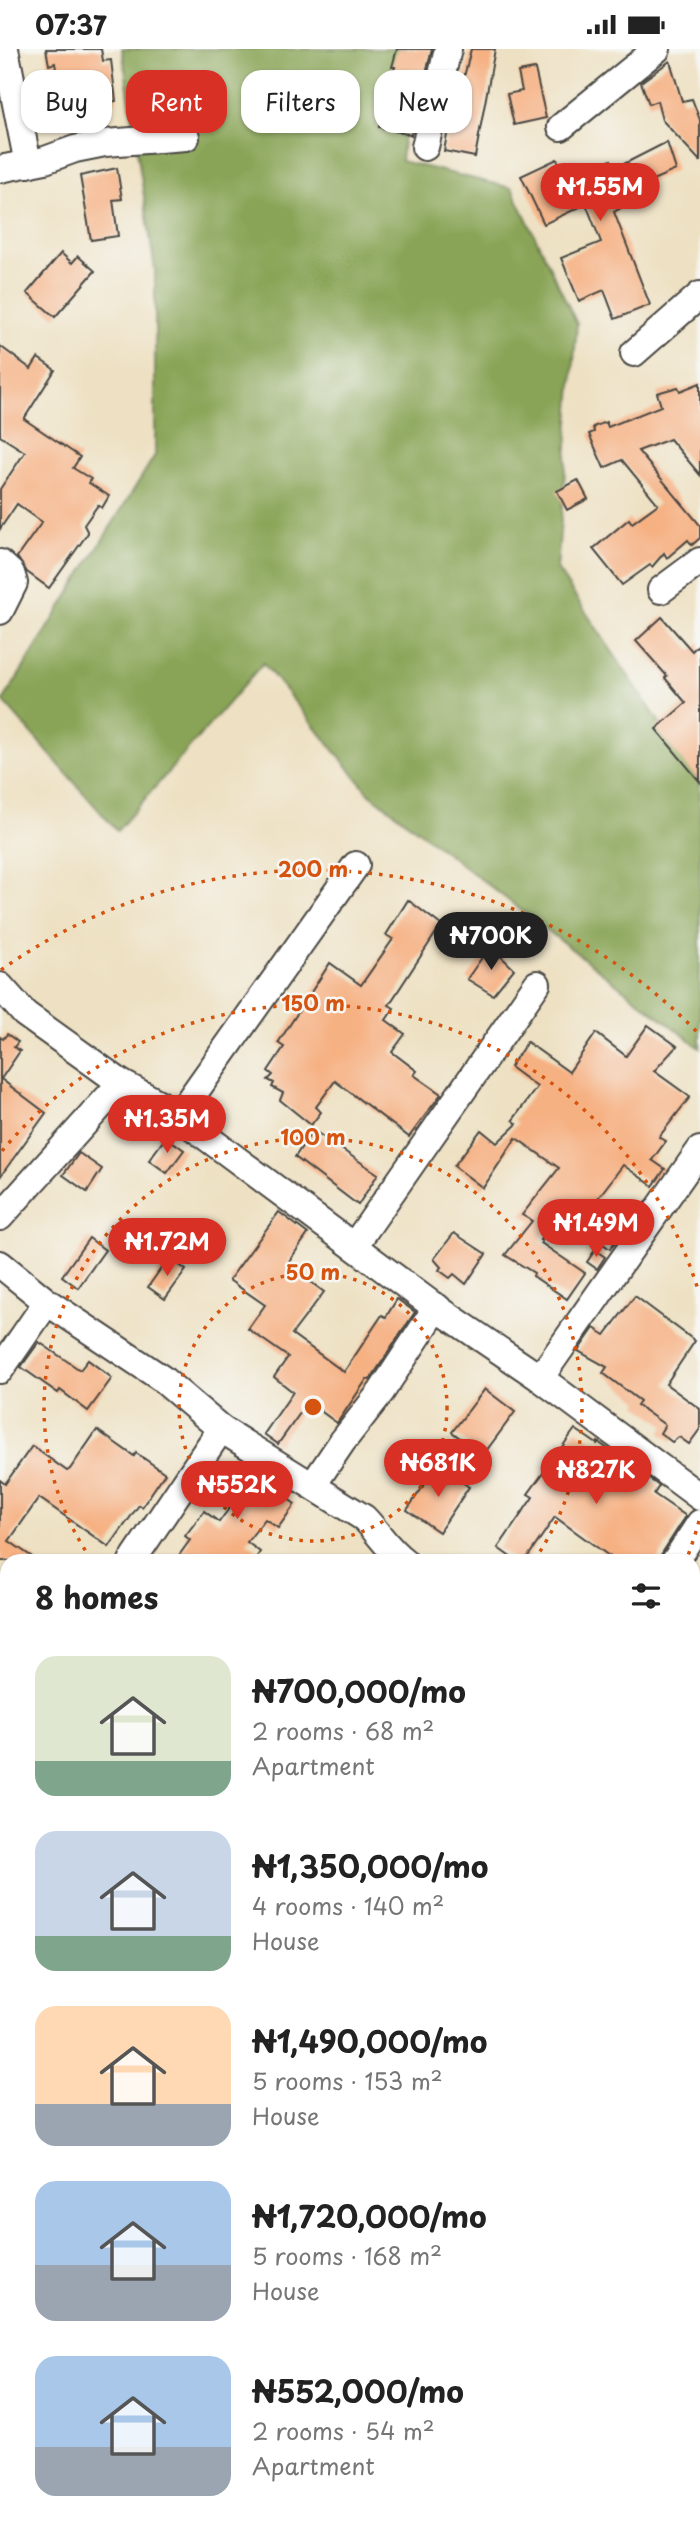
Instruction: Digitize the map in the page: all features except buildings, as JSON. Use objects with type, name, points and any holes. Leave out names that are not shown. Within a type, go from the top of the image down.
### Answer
[{"type":"street","points":[[5,49],[28,164]]},
{"type":"street","points":[[425,148],[448,49]]},
{"type":"street","points":[[561,127],[657,49]]},
{"type":"street","points":[[0,169],[105,143],[186,137]]},
{"type":"street","points":[[634,353],[700,295]]},
{"type":"street","points":[[661,590],[700,561]]},
{"type":"street","points":[[0,563],[11,573],[14,583],[0,611]]},
{"type":"street","points":[[178,1117],[356,865]]},
{"type":"street","points":[[354,1246],[537,984]]},
{"type":"street","points":[[0,986],[25,1014],[121,1083],[160,1104],[700,1497]]},
{"type":"street","points":[[0,1217],[121,1083]]},
{"type":"street","points":[[540,1378],[700,1150]]},
{"type":"street","points":[[0,1264],[47,1302],[161,1377],[221,1429],[364,1518],[397,1554]]},
{"type":"street","points":[[0,1370],[47,1302]]},
{"type":"street","points":[[313,1485],[382,1392],[437,1307]]},
{"type":"street","points":[[137,1554],[221,1429]]},
{"type":"street","points":[[680,1554],[700,1523]]},
{"type":"green space","points":[[122,49],[412,49],[410,70],[374,70],[374,133],[404,133],[401,161],[512,188],[577,324],[557,569],[700,783],[700,1048],[369,793],[263,663],[117,831],[3,701],[155,455],[155,270],[135,133],[227,133],[227,70],[126,70],[126,76]]}]
